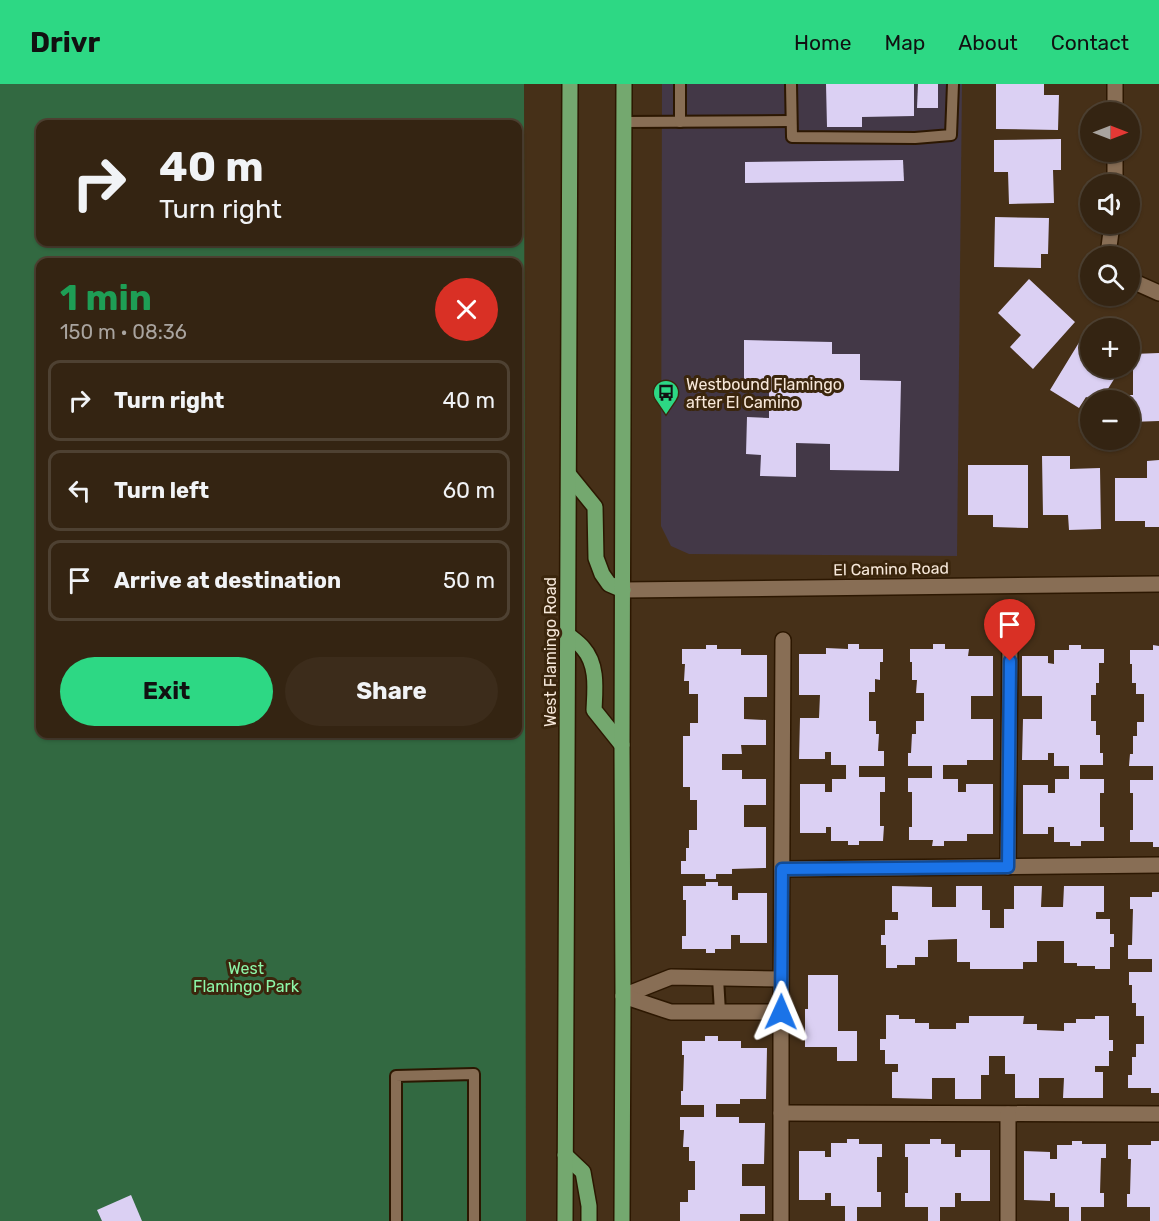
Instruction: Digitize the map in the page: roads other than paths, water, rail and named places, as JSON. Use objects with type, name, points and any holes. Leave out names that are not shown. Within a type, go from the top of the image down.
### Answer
[{"type":"main road","name":"West Flamingo Road","points":[[565,1221],[570,84]]},
{"type":"main road","points":[[622,1221],[624,84]]},
{"type":"main road","points":[[569,476],[595,507],[596,558],[602,574],[609,584],[623,590]]},
{"type":"main road","points":[[568,635],[583,647],[593,662],[594,710],[622,745]]},
{"type":"main road","points":[[565,1155],[583,1172],[589,1206],[589,1221]]},
{"type":"street","points":[[1115,84],[1115,102]]},
{"type":"street","points":[[1140,284],[1159,293]]},
{"type":"street","name":"El Camino Road","points":[[623,590],[1159,584]]},
{"type":"street","points":[[1008,867],[1010,638]]},
{"type":"street","points":[[782,1221],[783,640]]},
{"type":"street","points":[[782,869],[1159,865]]},
{"type":"street","points":[[623,996],[671,977],[781,979]]},
{"type":"street","points":[[623,996],[672,1012],[781,1012]]},
{"type":"street","points":[[781,1113],[1159,1114]]},
{"type":"street","points":[[1008,1114],[1008,1221]]},
{"type":"lane","points":[[680,84],[680,122]]},
{"type":"lane","points":[[791,84],[792,137],[915,138],[951,135],[953,84]]},
{"type":"lane","points":[[624,123],[791,122]]},
{"type":"lane","points":[[718,978],[720,1012]]},
{"type":"lane","points":[[396,1221],[396,1076],[474,1074],[474,1221]]},
{"type":"place","name":"Westbound Flamingo after El Camino","points":[[666,416]]},
{"type":"park label","name":"West Flamingo Park","points":[[246,977]]}]
